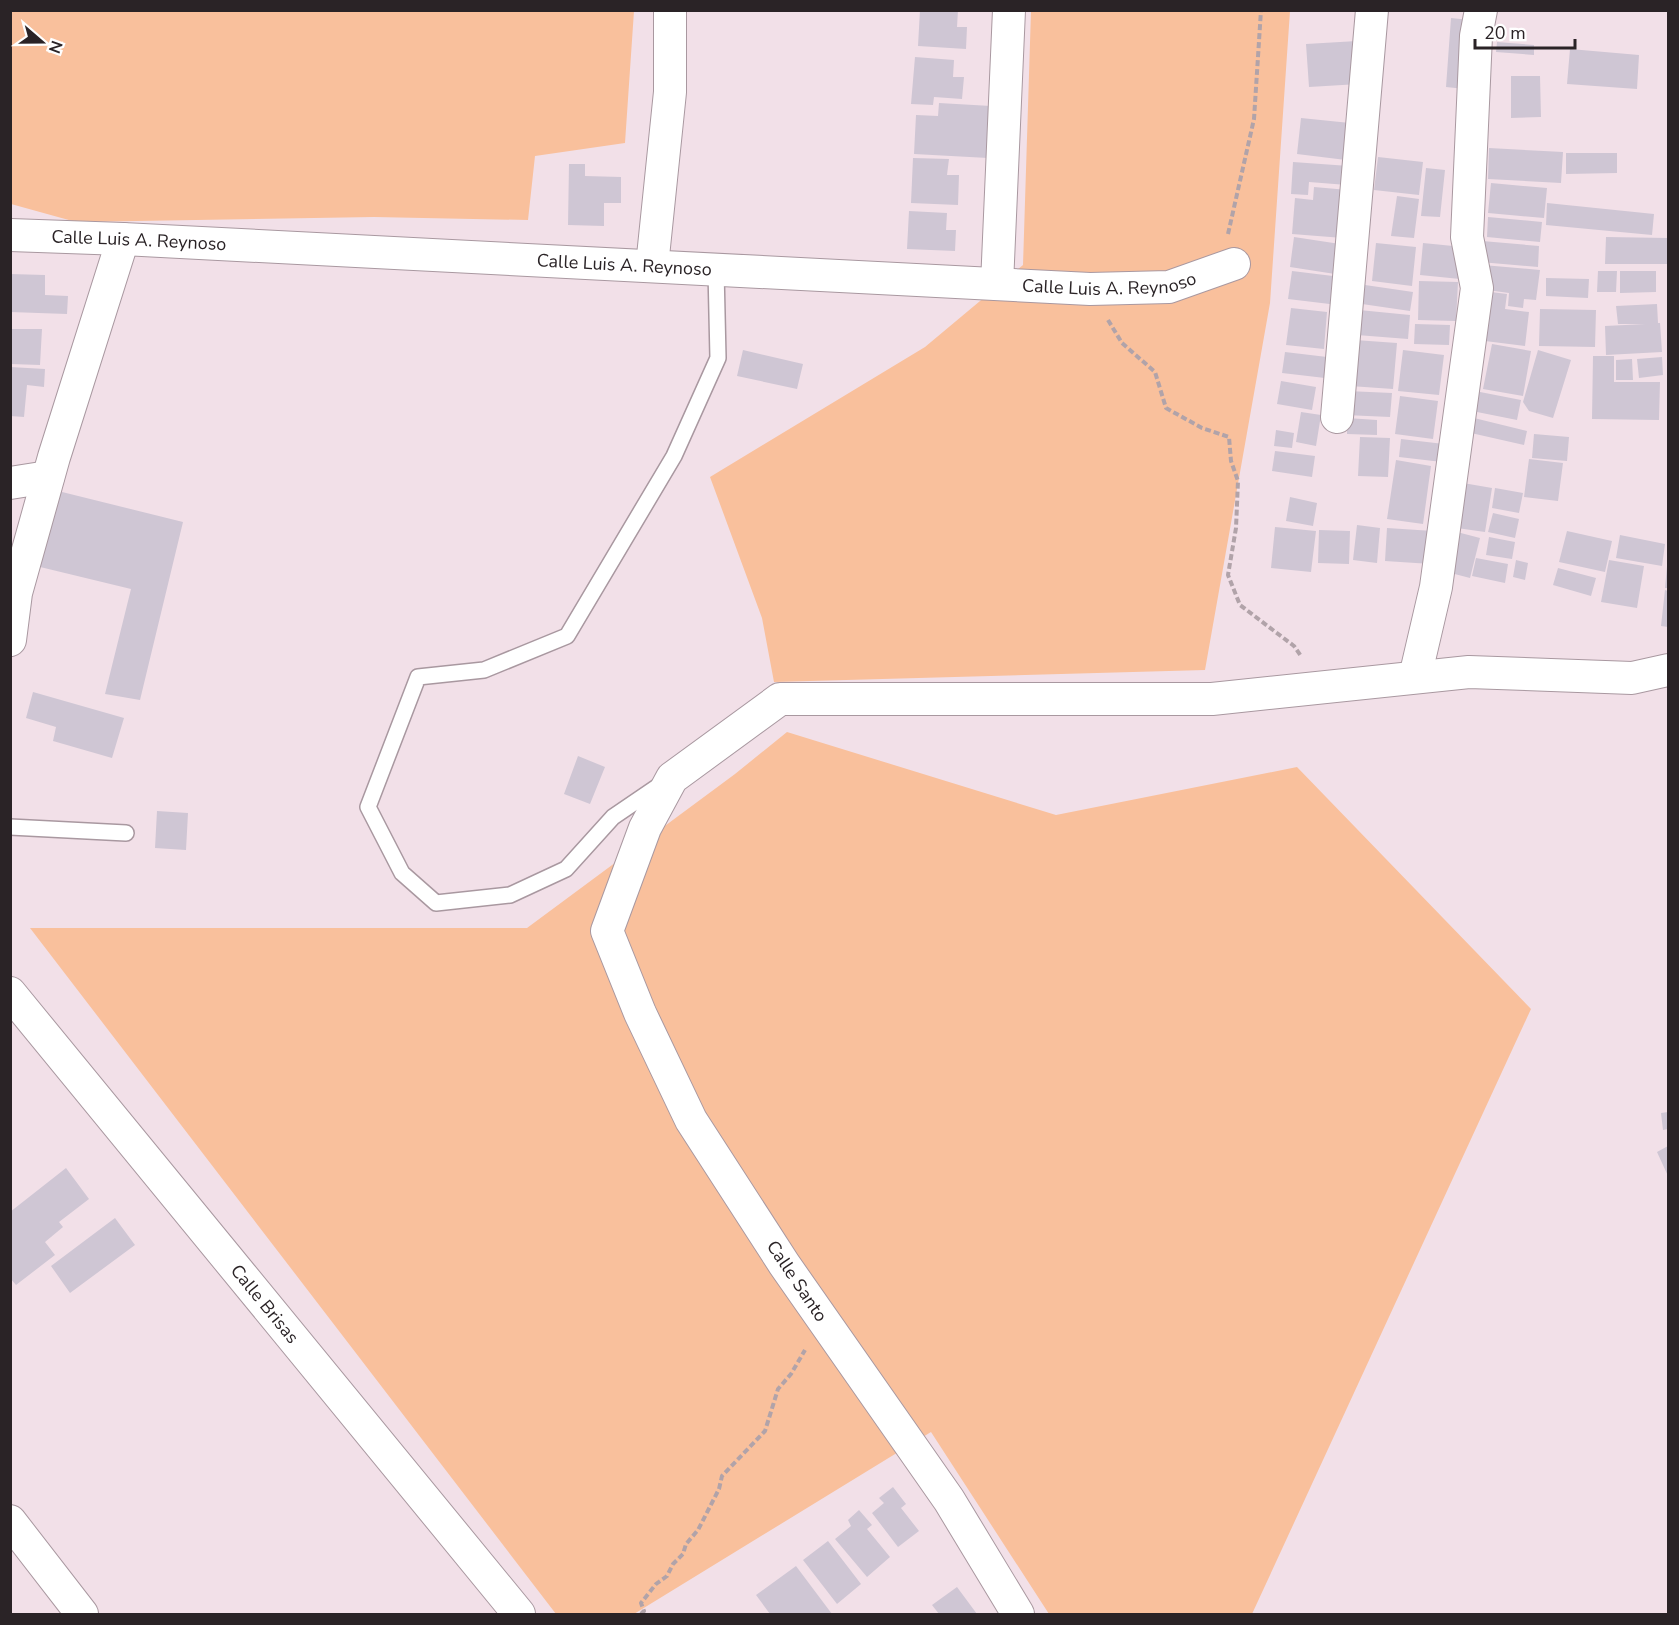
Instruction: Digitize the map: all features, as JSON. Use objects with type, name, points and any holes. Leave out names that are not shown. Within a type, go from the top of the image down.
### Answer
[{"type":"street","points":[[652,266],[670,92],[670,10]]},
{"type":"street","points":[[997,284],[1009,10]]},
{"type":"street","points":[[1337,417],[1372,10]]},
{"type":"street","points":[[1415,677],[1436,587],[1477,288],[1467,237],[1476,36],[1481,10]]},
{"type":"street","name":"Calle Luis A. Reynoso","points":[[10,236],[123,239],[1090,289],[1169,286],[1234,264]]},
{"type":"street","points":[[10,640],[16,593],[48,477],[123,239]]},
{"type":"street","points":[[10,483],[48,477]]},
{"type":"street","points":[[672,778],[780,699],[1212,699],[1469,672],[1632,678],[1668,670]]},
{"type":"street","name":"Calle Santo","points":[[672,778],[645,828],[607,931],[640,1013],[691,1120],[784,1263],[949,1500],[1018,1614]]},
{"type":"street","name":"Calle Brisas","points":[[10,993],[519,1614]]},
{"type":"street","points":[[10,1521],[82,1614]]},
{"type":"lane","points":[[672,778],[613,817],[566,869],[510,895],[436,903],[402,873],[368,807],[418,677],[484,670],[567,636],[674,456],[718,358],[716,270]]},
{"type":"lane","points":[[10,827],[126,833]]},
{"type":"path","points":[[1234,264],[1228,234],[1254,119],[1261,10]]},
{"type":"path","points":[[1090,289],[1122,343],[1155,372],[1166,408],[1202,428],[1229,437],[1231,461],[1238,481],[1236,528],[1228,575],[1240,605],[1294,646],[1324,688]]},
{"type":"path","points":[[641,1614],[644,1611],[641,1603],[656,1584],[667,1576],[673,1564],[683,1554],[686,1544],[698,1530],[719,1489],[722,1476],[765,1431],[778,1389],[801,1358],[821,1317]]},
{"type":"shaded area","points":[[10,11],[634,11],[625,143],[535,156],[528,220],[374,217],[76,222],[11,204]]},
{"type":"shaded area","points":[[1031,11],[1290,11],[1270,303],[1205,670],[774,682],[762,618],[710,477],[925,347],[1023,265]]},
{"type":"shaded area","points":[[787,732],[1056,815],[1297,767],[1531,1009],[1252,1614],[1049,1614],[931,1432],[634,1614],[556,1614],[30,928],[527,928],[735,774]]},
{"type":"building","points":[[920,10],[958,10],[957,27],[967,27],[966,49],[918,46]]},
{"type":"building","points":[[1451,18],[1470,20],[1465,89],[1446,87]]},
{"type":"building","points":[[1357,41],[1359,84],[1309,87],[1306,44]]},
{"type":"building","points":[[1497,42],[1534,45],[1534,55],[1496,52]]},
{"type":"building","points":[[1570,49],[1639,55],[1637,89],[1567,84]]},
{"type":"building","points":[[915,57],[954,60],[953,77],[964,77],[962,99],[934,97],[933,105],[911,104]]},
{"type":"building","points":[[1511,76],[1540,76],[1541,117],[1511,118]]},
{"type":"building","points":[[939,103],[991,106],[988,158],[914,154],[916,115],[938,116]]},
{"type":"building","points":[[1301,118],[1350,123],[1346,160],[1297,154]]},
{"type":"building","points":[[1489,148],[1563,152],[1561,183],[1488,179]]},
{"type":"building","points":[[1566,153],[1617,153],[1617,173],[1566,174]]},
{"type":"building","points":[[1378,157],[1423,162],[1419,195],[1374,190]]},
{"type":"building","points":[[913,158],[949,159],[947,175],[959,175],[958,205],[911,203]]},
{"type":"building","points":[[1293,162],[1349,166],[1347,185],[1309,182],[1308,195],[1291,194]]},
{"type":"building","points":[[569,164],[585,164],[585,176],[621,177],[621,203],[604,203],[604,226],[568,225]]},
{"type":"building","points":[[1426,168],[1445,170],[1440,217],[1421,216]]},
{"type":"building","points":[[1491,183],[1547,188],[1544,218],[1488,213]]},
{"type":"building","points":[[1314,187],[1348,190],[1343,238],[1292,234],[1295,198],[1313,200]]},
{"type":"building","points":[[1397,196],[1419,199],[1414,238],[1391,236]]},
{"type":"building","points":[[1547,203],[1654,214],[1652,235],[1546,225]]},
{"type":"building","points":[[909,211],[947,213],[946,230],[956,230],[955,251],[907,249]]},
{"type":"building","points":[[1488,217],[1542,222],[1540,242],[1487,237]]},
{"type":"building","points":[[1294,237],[1340,244],[1335,274],[1290,267]]},
{"type":"building","points":[[1606,237],[1668,238],[1668,264],[1605,264]]},
{"type":"building","points":[[1482,241],[1539,246],[1538,267],[1480,262]]},
{"type":"building","points":[[1376,243],[1416,247],[1412,286],[1372,281]]},
{"type":"building","points":[[1423,243],[1463,247],[1460,279],[1420,275]]},
{"type":"building","points":[[1483,265],[1540,270],[1536,300],[1524,299],[1523,308],[1508,306],[1509,293],[1480,289]]},
{"type":"building","points":[[1292,271],[1341,277],[1338,305],[1288,299]]},
{"type":"building","points":[[1598,271],[1617,271],[1616,292],[1597,292]]},
{"type":"building","points":[[1620,271],[1656,271],[1656,292],[1620,293]]},
{"type":"building","points":[[10,274],[45,275],[45,295],[68,296],[67,314],[10,312]]},
{"type":"building","points":[[1546,278],[1589,279],[1588,298],[1546,296]]},
{"type":"building","points":[[1419,281],[1458,282],[1456,321],[1418,320]]},
{"type":"building","points":[[1365,285],[1413,292],[1410,311],[1362,304]]},
{"type":"building","points":[[1483,291],[1507,294],[1505,309],[1529,312],[1525,346],[1477,340]]},
{"type":"building","points":[[1657,304],[1662,352],[1606,355],[1605,326],[1645,324],[1618,324],[1616,306]]},
{"type":"building","points":[[1291,308],[1327,312],[1324,349],[1286,345]]},
{"type":"building","points":[[1540,309],[1596,310],[1595,347],[1539,346]]},
{"type":"building","points":[[1359,310],[1410,315],[1408,339],[1357,335]]},
{"type":"building","points":[[1415,324],[1450,325],[1449,345],[1414,344]]},
{"type":"building","points":[[10,329],[42,329],[40,365],[10,364]]},
{"type":"building","points":[[1355,340],[1397,343],[1393,389],[1350,386]]},
{"type":"building","points":[[1492,344],[1531,351],[1523,396],[1483,389]]},
{"type":"building","points":[[743,350],[803,364],[797,389],[737,376]]},
{"type":"building","points":[[1403,350],[1444,355],[1439,395],[1398,391]]},
{"type":"building","points":[[1538,350],[1571,360],[1553,418],[1529,411],[1523,402]]},
{"type":"building","points":[[1285,352],[1327,357],[1325,378],[1282,373]]},
{"type":"building","points":[[1593,356],[1614,356],[1614,382],[1660,382],[1659,420],[1592,419]]},
{"type":"building","points":[[1662,357],[1663,375],[1639,378],[1637,359]]},
{"type":"building","points":[[1632,359],[1633,380],[1616,380],[1616,360]]},
{"type":"building","points":[[10,367],[45,369],[44,387],[27,385],[24,417],[10,416]]},
{"type":"building","points":[[1281,381],[1316,387],[1312,410],[1277,404]]},
{"type":"building","points":[[1347,391],[1392,393],[1390,417],[1345,415]]},
{"type":"building","points":[[1475,391],[1521,400],[1517,420],[1472,411]]},
{"type":"building","points":[[1400,396],[1438,401],[1433,439],[1395,434]]},
{"type":"building","points":[[1301,412],[1321,415],[1316,446],[1296,442]]},
{"type":"building","points":[[1347,418],[1377,420],[1377,435],[1347,434]]},
{"type":"building","points":[[1474,418],[1527,431],[1524,445],[1471,433]]},
{"type":"building","points":[[1276,430],[1294,433],[1292,448],[1274,446]]},
{"type":"building","points":[[1534,434],[1569,437],[1567,461],[1532,458]]},
{"type":"building","points":[[1360,437],[1390,438],[1388,477],[1358,476]]},
{"type":"building","points":[[1401,439],[1444,444],[1442,462],[1399,457]]},
{"type":"building","points":[[1275,451],[1315,456],[1312,477],[1272,471]]},
{"type":"building","points":[[1529,459],[1563,463],[1558,501],[1524,497]]},
{"type":"building","points":[[1396,460],[1431,466],[1423,524],[1387,519]]},
{"type":"building","points":[[1463,483],[1492,488],[1485,532],[1457,528]]},
{"type":"building","points":[[1495,488],[1523,493],[1519,513],[1492,508]]},
{"type":"building","points":[[54,490],[183,522],[140,700],[105,694],[131,589],[36,566]]},
{"type":"building","points":[[1290,497],[1317,503],[1313,526],[1286,521]]},
{"type":"building","points":[[1493,513],[1519,519],[1515,538],[1488,532]]},
{"type":"building","points":[[1357,525],[1380,528],[1377,563],[1353,560]]},
{"type":"building","points":[[1275,527],[1316,531],[1311,572],[1271,568]]},
{"type":"building","points":[[1387,528],[1433,531],[1431,564],[1385,561]]},
{"type":"building","points":[[1319,530],[1350,531],[1349,564],[1318,563]]},
{"type":"building","points":[[1567,531],[1612,541],[1605,572],[1559,562]]},
{"type":"building","points":[[1457,532],[1480,538],[1470,578],[1447,572]]},
{"type":"building","points":[[1620,535],[1665,544],[1662,566],[1616,558]]},
{"type":"building","points":[[1489,537],[1515,542],[1512,559],[1486,555]]},
{"type":"building","points":[[1476,558],[1508,564],[1505,583],[1472,576]]},
{"type":"building","points":[[1516,560],[1528,563],[1525,580],[1513,577]]},
{"type":"building","points":[[1609,560],[1644,566],[1637,608],[1601,602]]},
{"type":"building","points":[[1667,566],[1668,588],[1665,588]]},
{"type":"building","points":[[1558,568],[1596,578],[1591,596],[1553,585]]},
{"type":"building","points":[[1665,590],[1668,591],[1668,627],[1661,626]]},
{"type":"building","points":[[33,692],[124,718],[112,758],[53,741],[56,727],[26,718]]},
{"type":"building","points":[[578,756],[605,767],[590,804],[564,794]]},
{"type":"building","points":[[157,811],[188,813],[186,850],[155,848]]},
{"type":"building","points":[[1668,1112],[1668,1129],[1663,1130],[1661,1113]]},
{"type":"building","points":[[1668,1146],[1668,1176],[1657,1152]]},
{"type":"building","points":[[66,1168],[89,1199],[59,1222],[63,1227],[45,1242],[55,1255],[16,1285],[10,1278],[10,1212]]},
{"type":"building","points":[[115,1218],[135,1245],[70,1293],[51,1266]]},
{"type":"building","points":[[893,1487],[906,1504],[901,1508],[919,1531],[898,1547],[872,1513],[884,1503],[879,1498]]},
{"type":"building","points":[[859,1510],[872,1525],[867,1529],[890,1557],[867,1577],[835,1539],[851,1526],[848,1520]]},
{"type":"building","points":[[828,1541],[861,1584],[837,1604],[803,1560]]},
{"type":"building","points":[[796,1566],[832,1614],[770,1614],[756,1595]]},
{"type":"building","points":[[957,1587],[977,1614],[939,1614],[932,1605]]}]
